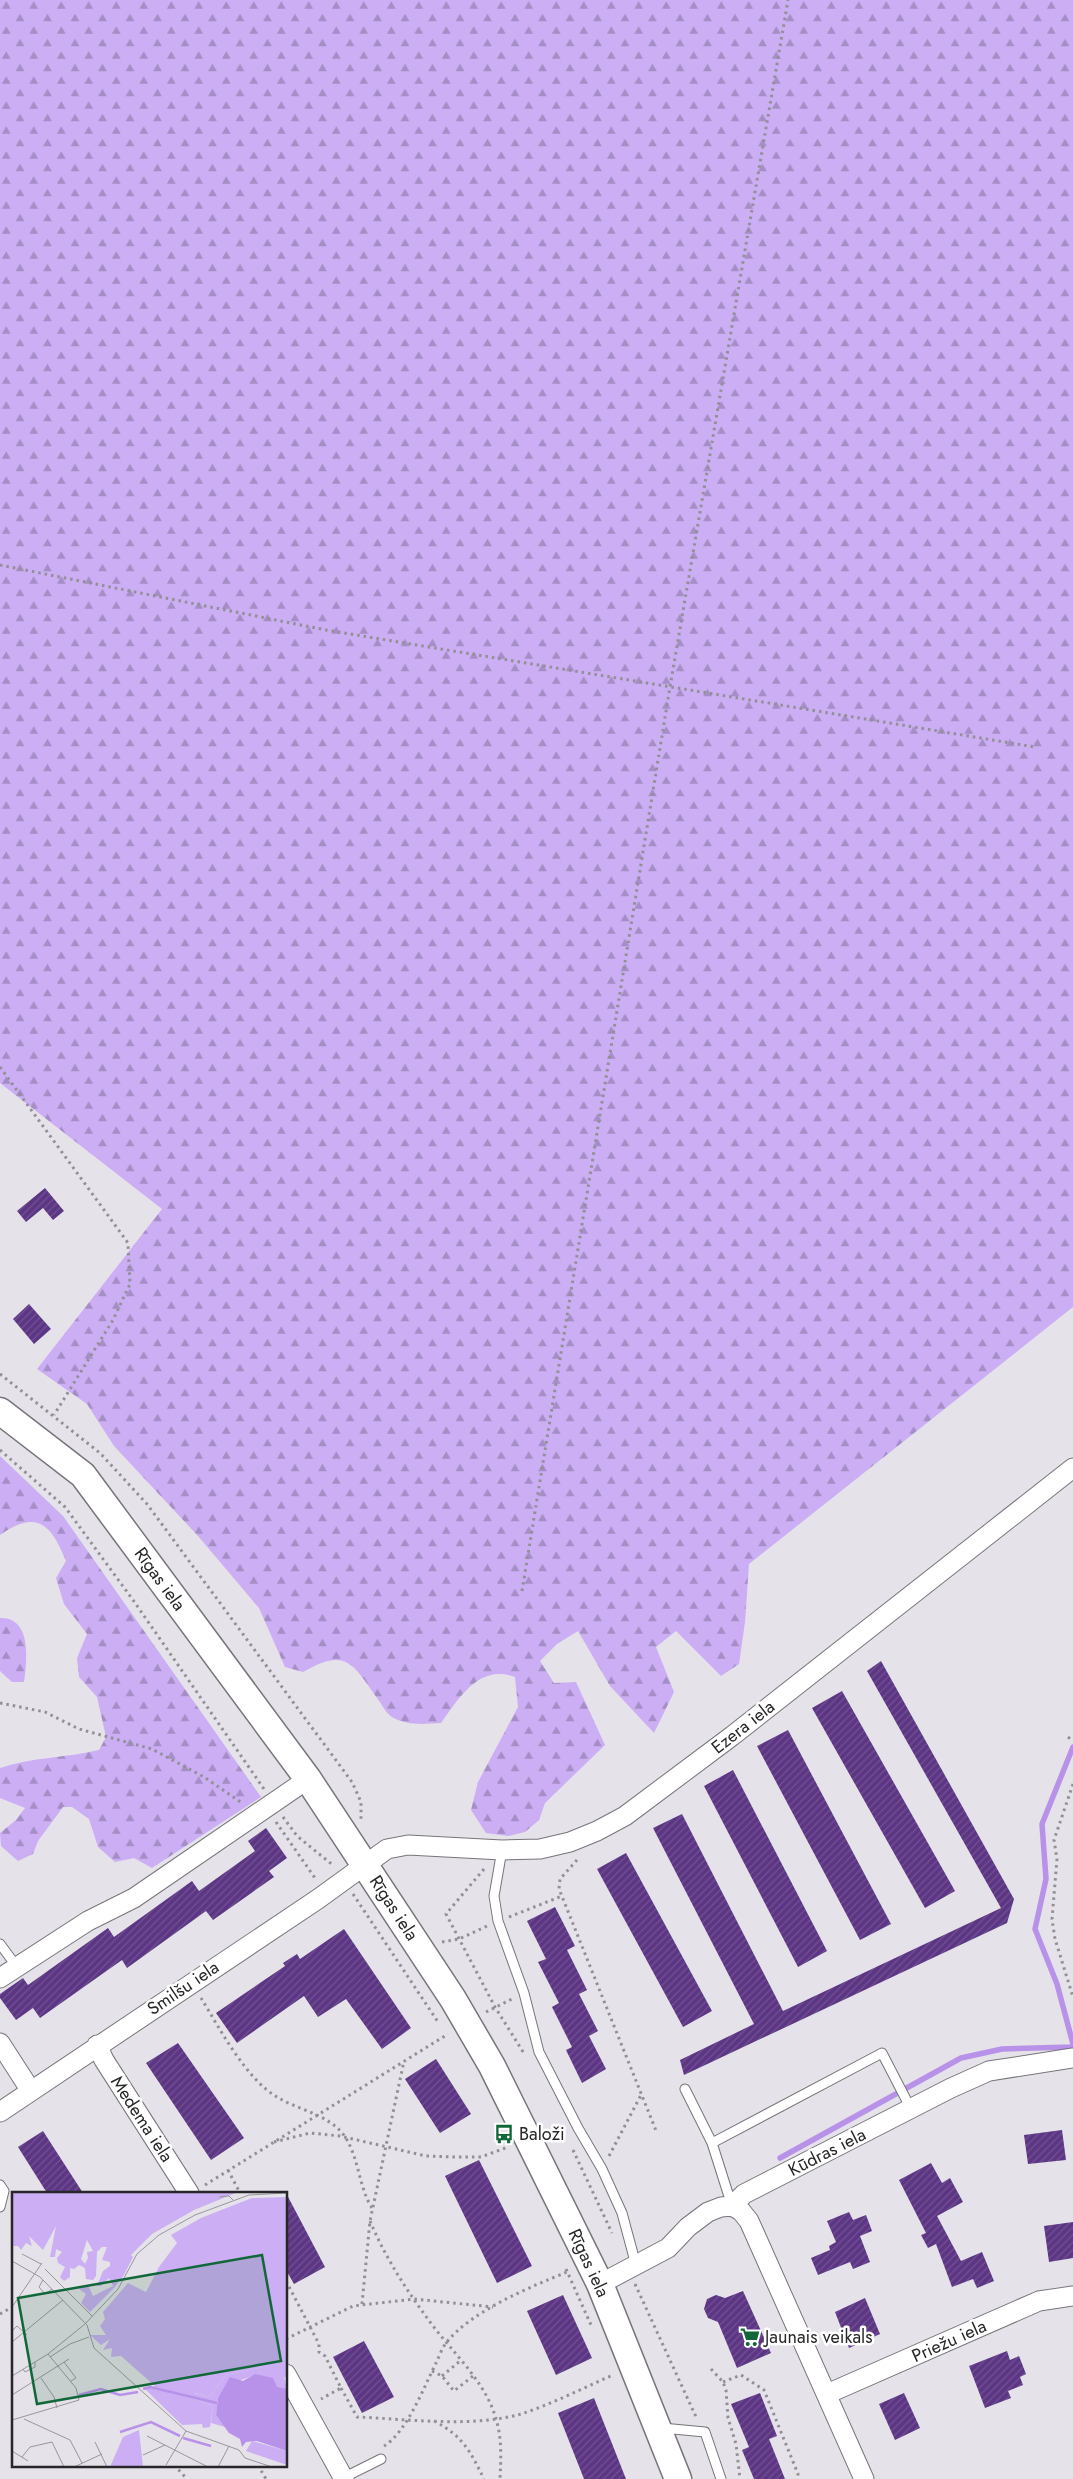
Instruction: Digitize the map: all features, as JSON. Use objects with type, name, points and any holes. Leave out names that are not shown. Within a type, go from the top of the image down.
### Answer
[{"type":"main road","name":"Rīgas iela","points":[[0,1411],[84,1475],[308,1780],[362,1859],[472,2029],[600,2284],[678,2479]]},
{"type":"street","name":"Ezera iela","points":[[362,1859],[387,1849],[408,1845],[496,1856],[540,1849],[570,1842],[597,1831],[625,1816],[739,1730],[1073,1468]]},
{"type":"street","points":[[0,1978],[88,1921],[134,1898],[308,1780]]},
{"type":"street","name":"Smilšu iela","points":[[0,2112],[97,2045],[326,1893],[344,1880],[362,1859]]},
{"type":"street","points":[[0,2043],[32,2090]]},
{"type":"street","name":"Medema iela","points":[[97,2045],[104,2060],[193,2191]]},
{"type":"street","name":"Kūdras iela","points":[[600,2284],[668,2248],[688,2226],[708,2212],[721,2207],[732,2206],[744,2194],[989,2071],[1073,2058]]},
{"type":"street","points":[[732,2206],[741,2211],[749,2221],[864,2479]]},
{"type":"street","name":"Priežu iela","points":[[827,2394],[1039,2301],[1073,2296]]},
{"type":"street","points":[[288,2378],[343,2479]]},
{"type":"lane","points":[[496,1856],[494,1896],[498,1921],[524,1993],[539,2052],[578,2128],[602,2169],[622,2213],[632,2268]]},
{"type":"lane","points":[[0,1944],[17,1967]]},
{"type":"lane","points":[[712,2143],[882,2053],[911,2109]]},
{"type":"lane","points":[[685,2089],[712,2143],[732,2206]]},
{"type":"lane","points":[[0,2185],[4,2191],[0,2207]]},
{"type":"lane","points":[[657,2428],[705,2432],[721,2479]]},
{"type":"lane","points":[[343,2479],[379,2455]]},
{"type":"path","points":[[522,1591],[670,687],[788,0]]},
{"type":"path","points":[[0,565],[326,630],[1035,747]]},
{"type":"path","points":[[0,1067],[128,1243],[130,1284],[113,1320],[54,1415]]},
{"type":"path","points":[[0,1374],[100,1453],[147,1504],[352,1782],[361,1802],[362,1859]]},
{"type":"path","points":[[0,1450],[65,1507],[133,1600],[266,1809],[326,1893]]},
{"type":"path","points":[[0,1703],[45,1712],[79,1729],[152,1749],[266,1809],[336,1868],[452,2042]]},
{"type":"path","points":[[1068,1737],[1073,1741]]},
{"type":"path","points":[[1073,1784],[1054,1840],[1058,1859],[1052,1920],[1055,1939],[1073,1997]]},
{"type":"path","points":[[496,1856],[446,1914],[495,2007],[525,2056]]},
{"type":"path","points":[[579,1859],[560,1879],[559,1889],[657,2133]]},
{"type":"path","points":[[192,1982],[217,2024],[255,2079],[276,2097],[335,2126],[345,2138],[354,2160],[364,2196],[372,2208]]},
{"type":"path","points":[[193,2191],[447,2034]]},
{"type":"path","points":[[362,2304],[372,2208],[404,2060]]},
{"type":"path","points":[[602,2169],[642,2095]]},
{"type":"path","points":[[271,2143],[310,2133],[345,2138],[426,2156],[453,2157],[481,2156],[510,2146]]},
{"type":"path","points":[[507,2140],[514,2154]]},
{"type":"path","points":[[569,2142],[613,2236]]},
{"type":"path","points":[[228,2170],[239,2192]]},
{"type":"path","points":[[370,2221],[382,2248],[414,2299],[473,2376],[496,2418],[502,2456],[500,2479]]},
{"type":"path","points":[[563,2263],[594,2332]]},
{"type":"path","points":[[632,2268],[694,2414],[705,2432]]},
{"type":"path","points":[[379,2455],[407,2419],[446,2343],[467,2325],[494,2307],[530,2287],[567,2272]]},
{"type":"path","points":[[288,2285],[319,2344],[318,2352],[325,2356],[356,2418],[434,2421],[496,2418],[521,2414],[613,2375]]},
{"type":"path","points":[[288,2338],[353,2306],[362,2304],[414,2299],[494,2307]]},
{"type":"path","points":[[0,2314],[12,2307]]},
{"type":"path","points":[[442,2376],[460,2361]]},
{"type":"path","points":[[609,2367],[616,2384]]},
{"type":"path","points":[[711,2369],[724,2382],[740,2479]]},
{"type":"path","points":[[432,2371],[442,2376],[454,2391],[473,2376]]},
{"type":"path","points":[[724,2382],[741,2375],[764,2390],[798,2474],[797,2479]]},
{"type":"path","points":[[305,2408],[341,2388]]},
{"type":"path","points":[[434,2421],[453,2431],[467,2446],[484,2479]]},
{"type":"path","points":[[175,2466],[187,2479]]},
{"type":"path","points":[[259,2466],[266,2479]]},
{"type":"green space","points":[[0,0],[1073,0],[1073,1307],[749,1564],[745,1622],[739,1664],[721,1676],[676,1631],[656,1647],[674,1692],[654,1733],[610,1686],[578,1631],[557,1644],[540,1661],[554,1683],[576,1682],[605,1745],[545,1803],[539,1820],[525,1832],[508,1836],[486,1833],[471,1810],[478,1782],[518,1707],[515,1677],[502,1674],[491,1675],[481,1679],[463,1694],[441,1723],[416,1724],[404,1722],[390,1716],[356,1670],[341,1660],[331,1660],[318,1664],[303,1672],[285,1667],[259,1608],[198,1536],[114,1446],[87,1404],[37,1369],[162,1209],[0,1083]]},
{"type":"green space","points":[[0,1456],[63,1516],[261,1797],[152,1868],[134,1858],[115,1862],[98,1847],[89,1819],[72,1807],[63,1807],[38,1841],[33,1854],[18,1861],[1,1846],[0,1833],[16,1820],[25,1808],[0,1798],[0,1768],[12,1764],[99,1750],[106,1737],[97,1697],[79,1677],[77,1658],[87,1634],[64,1604],[56,1578],[66,1561],[55,1538],[41,1524],[33,1522],[13,1527],[0,1535]]},
{"type":"green space","points":[[0,1618],[18,1624],[22,1632],[26,1652],[24,1682],[12,1682],[0,1671]]},
{"type":"building","points":[[45,1188],[64,1211],[53,1220],[43,1208],[26,1222],[17,1211]]},
{"type":"building","points":[[29,1304],[51,1329],[34,1344],[13,1319]]},
{"type":"building","points":[[881,1661],[1014,1899],[1007,1923],[684,2075],[680,2060],[754,2024],[653,1828],[682,1814],[783,2011],[1001,1908],[867,1671]]},
{"type":"building","points":[[842,1691],[955,1891],[925,1908],[812,1708]]},
{"type":"building","points":[[788,1730],[891,1924],[860,1940],[757,1746]]},
{"type":"building","points":[[733,1770],[827,1951],[798,1967],[704,1786]]},
{"type":"building","points":[[266,1828],[287,1858],[269,1871],[274,1877],[213,1920],[206,1911],[127,1968],[122,1960],[40,2018],[33,2008],[16,2020],[0,1998],[0,1994],[23,1978],[28,1985],[108,1928],[114,1937],[192,1881],[199,1891],[255,1851],[248,1841]]},
{"type":"building","points":[[626,1853],[712,2011],[683,2027],[597,1869]]},
{"type":"building","points":[[555,1907],[575,1946],[567,1950],[587,1990],[579,1994],[598,2031],[589,2036],[606,2069],[582,2083],[566,2050],[572,2047],[552,2007],[559,2003],[538,1962],[546,1959],[527,1921]]},
{"type":"building","points":[[344,1929],[411,2028],[382,2049],[346,1999],[318,2017],[304,1996],[237,2043],[216,2013],[285,1966],[283,1963],[297,1954],[300,1959]]},
{"type":"building","points":[[178,2043],[244,2138],[211,2160],[146,2063]]},
{"type":"building","points":[[436,2059],[471,2114],[440,2133],[405,2079]]},
{"type":"building","points":[[1062,2130],[1066,2160],[1028,2164],[1024,2135]]},
{"type":"building","points":[[43,2131],[82,2192],[46,2192],[18,2147]]},
{"type":"building","points":[[479,2160],[532,2266],[497,2283],[445,2176]]},
{"type":"building","points":[[931,2163],[942,2183],[950,2178],[963,2202],[937,2216],[961,2261],[982,2252],[994,2281],[977,2288],[973,2279],[952,2287],[936,2244],[928,2248],[921,2235],[926,2233],[899,2180]]},
{"type":"building","points":[[288,2197],[325,2267],[294,2284],[288,2274]]},
{"type":"building","points":[[849,2212],[853,2220],[866,2215],[872,2231],[860,2236],[870,2262],[853,2269],[850,2262],[818,2275],[811,2258],[830,2250],[829,2246],[836,2242],[827,2221]]},
{"type":"building","points":[[1073,2222],[1073,2258],[1049,2262],[1044,2226]]},
{"type":"building","points":[[743,2291],[771,2353],[737,2368],[718,2322],[708,2318],[704,2309],[707,2299],[716,2295],[725,2298]]},
{"type":"building","points":[[563,2295],[592,2358],[556,2375],[527,2311]]},
{"type":"building","points":[[865,2298],[880,2334],[849,2348],[835,2312]]},
{"type":"building","points":[[364,2341],[394,2397],[362,2413],[333,2357]]},
{"type":"building","points":[[1007,2351],[1010,2360],[1019,2356],[1026,2374],[1020,2377],[1023,2385],[1008,2391],[1011,2398],[985,2408],[969,2366]]},
{"type":"building","points":[[760,2393],[777,2436],[769,2439],[785,2479],[754,2479],[742,2450],[749,2447],[731,2404]]},
{"type":"building","points":[[904,2393],[920,2428],[895,2440],[879,2404]]},
{"type":"building","points":[[594,2398],[626,2479],[584,2479],[558,2413]]},
{"type":"waterway","points":[[1073,1747],[1042,1824],[1046,1879],[1035,1929],[1057,1984],[1073,2044]]},
{"type":"waterway","points":[[780,2158],[961,2058],[1002,2049],[1073,2047]]},
{"type":"place","name":"Baloži","points":[[504,2134]]},
{"type":"place","name":"Jaunais veikals","points":[[750,2337]]}]
